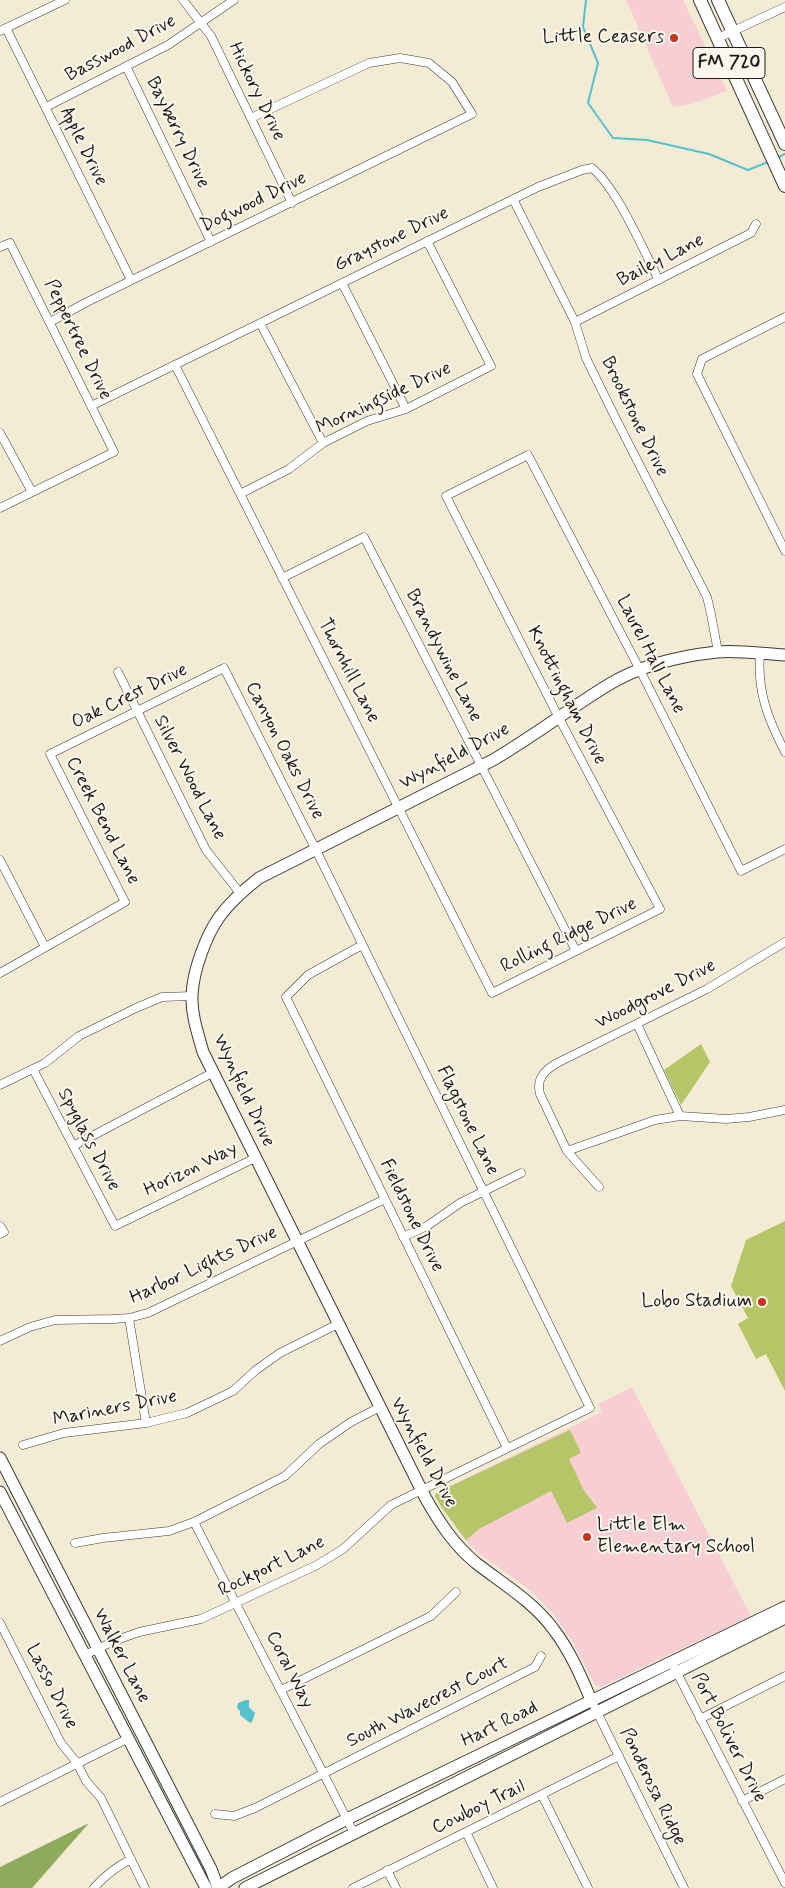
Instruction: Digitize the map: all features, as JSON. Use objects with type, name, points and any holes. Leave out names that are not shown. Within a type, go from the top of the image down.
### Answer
[{"type":"main road","name":"FM 720","points":[[700,0],[785,186]]},
{"type":"main road","name":"FM 720","points":[[718,0],[785,144]]},
{"type":"street","points":[[3,29],[49,3],[65,0]]},
{"type":"street","name":"Hickory Drive","points":[[183,0],[211,36],[292,203]]},
{"type":"street","name":"Basswood Drive","points":[[46,107],[168,45],[234,0]]},
{"type":"street","points":[[718,38],[785,7]]},
{"type":"street","name":"Apple Drive","points":[[3,29],[46,107],[131,280]]},
{"type":"street","name":"Dogwood Drive","points":[[50,322],[131,280],[472,114],[452,82],[429,63],[400,58],[369,63],[251,118]]},
{"type":"street","name":"Bayberry Drive","points":[[126,66],[211,242]]},
{"type":"street","name":"Graystone Drive","points":[[91,406],[512,199],[582,170],[592,168],[599,174],[619,203],[659,280]]},
{"type":"street","name":"Brookstone Drive","points":[[512,199],[575,322],[586,358],[685,558],[707,597],[718,652]]},
{"type":"street","name":"Bailey Lane","points":[[575,322],[751,233],[756,224]]},
{"type":"street","name":"Morningside Drive","points":[[240,494],[289,469],[323,443],[367,421],[406,409],[491,366],[427,241]]},
{"type":"street","name":"Peppertree Drive","points":[[0,247],[10,242],[114,452],[32,492]]},
{"type":"street","points":[[342,283],[406,409]]},
{"type":"street","points":[[784,321],[702,359],[697,374],[785,551]]},
{"type":"street","points":[[260,323],[323,443]]},
{"type":"street","name":"Thornhill Lane","points":[[175,365],[492,993]]},
{"type":"street","points":[[0,433],[32,492],[0,508]]},
{"type":"street","name":"Laurel Hall Lane","points":[[446,496],[528,454],[741,871],[785,849]]},
{"type":"street","name":"Knottingham Drive","points":[[446,496],[559,718],[660,909]]},
{"type":"street","name":"Brandywine Lane","points":[[282,578],[364,537],[576,951]]},
{"type":"street","name":"Wynfield Drive","points":[[591,1700],[572,1657],[554,1629],[507,1585],[476,1563],[457,1545],[438,1520],[421,1490],[212,1073],[196,1028],[192,996],[196,972],[205,944],[220,916],[240,893],[259,878],[520,744],[609,685],[640,670],[694,655],[718,652],[785,655]]},
{"type":"street","points":[[760,653],[758,673],[763,699],[772,726],[785,752]]},
{"type":"street","name":"Oak Crest Drive","points":[[50,754],[224,668]]},
{"type":"street","name":"Canyon Oaks Drive","points":[[224,668],[315,848]]},
{"type":"street","name":"Silver Wood Lane","points":[[118,672],[206,850],[240,893]]},
{"type":"street","name":"Creek Bend Lane","points":[[45,947],[125,902],[50,754]]},
{"type":"street","name":"Flagstone Lane","points":[[315,848],[590,1408]]},
{"type":"street","points":[[0,860],[45,947],[0,973]]},
{"type":"street","name":"Rolling Ridge Drive","points":[[492,993],[660,909]]},
{"type":"street","name":"Woodgrove Drive","points":[[568,1151],[540,1094],[538,1085],[541,1076],[547,1069],[707,989],[785,942]]},
{"type":"street","name":"Fieldstone Drive","points":[[362,945],[308,975],[286,998],[507,1448]]},
{"type":"street","points":[[0,1085],[45,1063],[79,1036],[136,1008],[162,997],[192,996]]},
{"type":"street","points":[[637,1024],[680,1116]]},
{"type":"street","name":"Spyglass Drive","points":[[32,1069],[115,1226]]},
{"type":"street","points":[[73,1146],[212,1073]]},
{"type":"street","points":[[599,1187],[568,1151],[655,1120],[680,1116],[726,1119],[785,1110]]},
{"type":"street","name":"Horizon Way","points":[[115,1226],[254,1158]]},
{"type":"street","points":[[403,1236],[427,1226],[460,1203],[521,1173]]},
{"type":"street","name":"Harbor Lights Drive","points":[[0,1341],[55,1320],[129,1318],[148,1313],[385,1198]]},
{"type":"street","points":[[0,1226],[4,1232],[0,1234]]},
{"type":"street","points":[[129,1318],[146,1423]]},
{"type":"street","name":"Mariners Drive","points":[[23,1445],[64,1433],[146,1423],[187,1412],[233,1391],[280,1352],[338,1324]]},
{"type":"street","points":[[75,1543],[169,1531],[194,1522],[286,1476],[318,1444],[351,1422],[380,1407]]},
{"type":"street","name":"Rockport Lane","points":[[91,1652],[139,1632],[201,1619],[323,1561],[343,1549],[391,1506],[590,1408]]},
{"type":"street","name":"Walker Lane","points":[[0,1458],[4,1477],[42,1539],[128,1738],[206,1888]]},
{"type":"street","name":"Walker Lane","points":[[0,1492],[59,1605],[91,1652],[211,1869],[218,1888]]},
{"type":"street","name":"Coral Way","points":[[194,1522],[354,1833]]},
{"type":"street","points":[[281,1690],[430,1616],[456,1592]]},
{"type":"street","name":"Hart Road","points":[[245,1888],[596,1711],[785,1607]]},
{"type":"street","name":"Hart Road","points":[[218,1888],[232,1878],[347,1819],[591,1700],[673,1667],[785,1618]]},
{"type":"street","name":"Lasso Drive","points":[[0,1622],[61,1743],[77,1763],[86,1780],[101,1798],[145,1888]]},
{"type":"street","name":"South Wavecrest Court","points":[[215,1814],[234,1816],[255,1808],[535,1667],[540,1656]]},
{"type":"street","name":"Port Boliver Drive","points":[[673,1667],[785,1882]]},
{"type":"street","points":[[700,1719],[785,1676]]},
{"type":"street","name":"Ponderosa Ridge","points":[[591,1700],[684,1888]]},
{"type":"street","points":[[0,1802],[128,1738]]},
{"type":"street","name":"Cowboy Trail","points":[[352,1888],[619,1756]]},
{"type":"street","points":[[742,1801],[785,1779]]},
{"type":"street","points":[[542,1795],[588,1888]]},
{"type":"street","points":[[466,1832],[493,1888]]},
{"type":"street","points":[[94,1888],[105,1875],[131,1859]]},
{"type":"street","points":[[211,1869],[224,1877],[232,1878]]},
{"type":"street","points":[[387,1870],[396,1888]]},
{"type":"shaded area","points":[[626,0],[683,0],[727,91],[691,104],[673,107]]},
{"type":"shaded area","name":"Little Elm Elementary School","points":[[632,1387],[751,1616],[601,1687],[595,1685],[573,1643],[554,1615],[531,1591],[477,1552],[461,1535],[435,1496],[436,1493],[602,1412],[598,1404]]},
{"type":"green space","points":[[701,1044],[710,1062],[681,1105],[664,1070]]},
{"type":"green space","name":"Lobo Stadium","points":[[785,1221],[785,1391],[766,1354],[756,1359],[738,1324],[748,1318],[731,1286],[746,1240]]},
{"type":"green space","points":[[570,1430],[581,1453],[569,1459],[583,1489],[597,1508],[567,1523],[551,1491],[479,1529],[466,1540],[442,1508],[435,1496],[436,1493]]},
{"type":"green space","points":[[89,1823],[32,1888],[0,1888],[0,1867]]},
{"type":"water","points":[[249,1700],[249,1707],[255,1713],[250,1723],[240,1715],[240,1711],[237,1708],[238,1703]]},
{"type":"waterway","points":[[586,0],[583,27],[598,63],[588,103],[613,138],[647,140],[709,154],[748,170],[768,162]]},
{"type":"waterway","points":[[777,158],[785,154]]},
{"type":"place","name":"Little Ceasers","points":[[674,38]]},
{"type":"place","name":"Lobo Stadium","points":[[762,1302]]},
{"type":"place","name":"Little Elm Elementary School","points":[[587,1537]]}]
